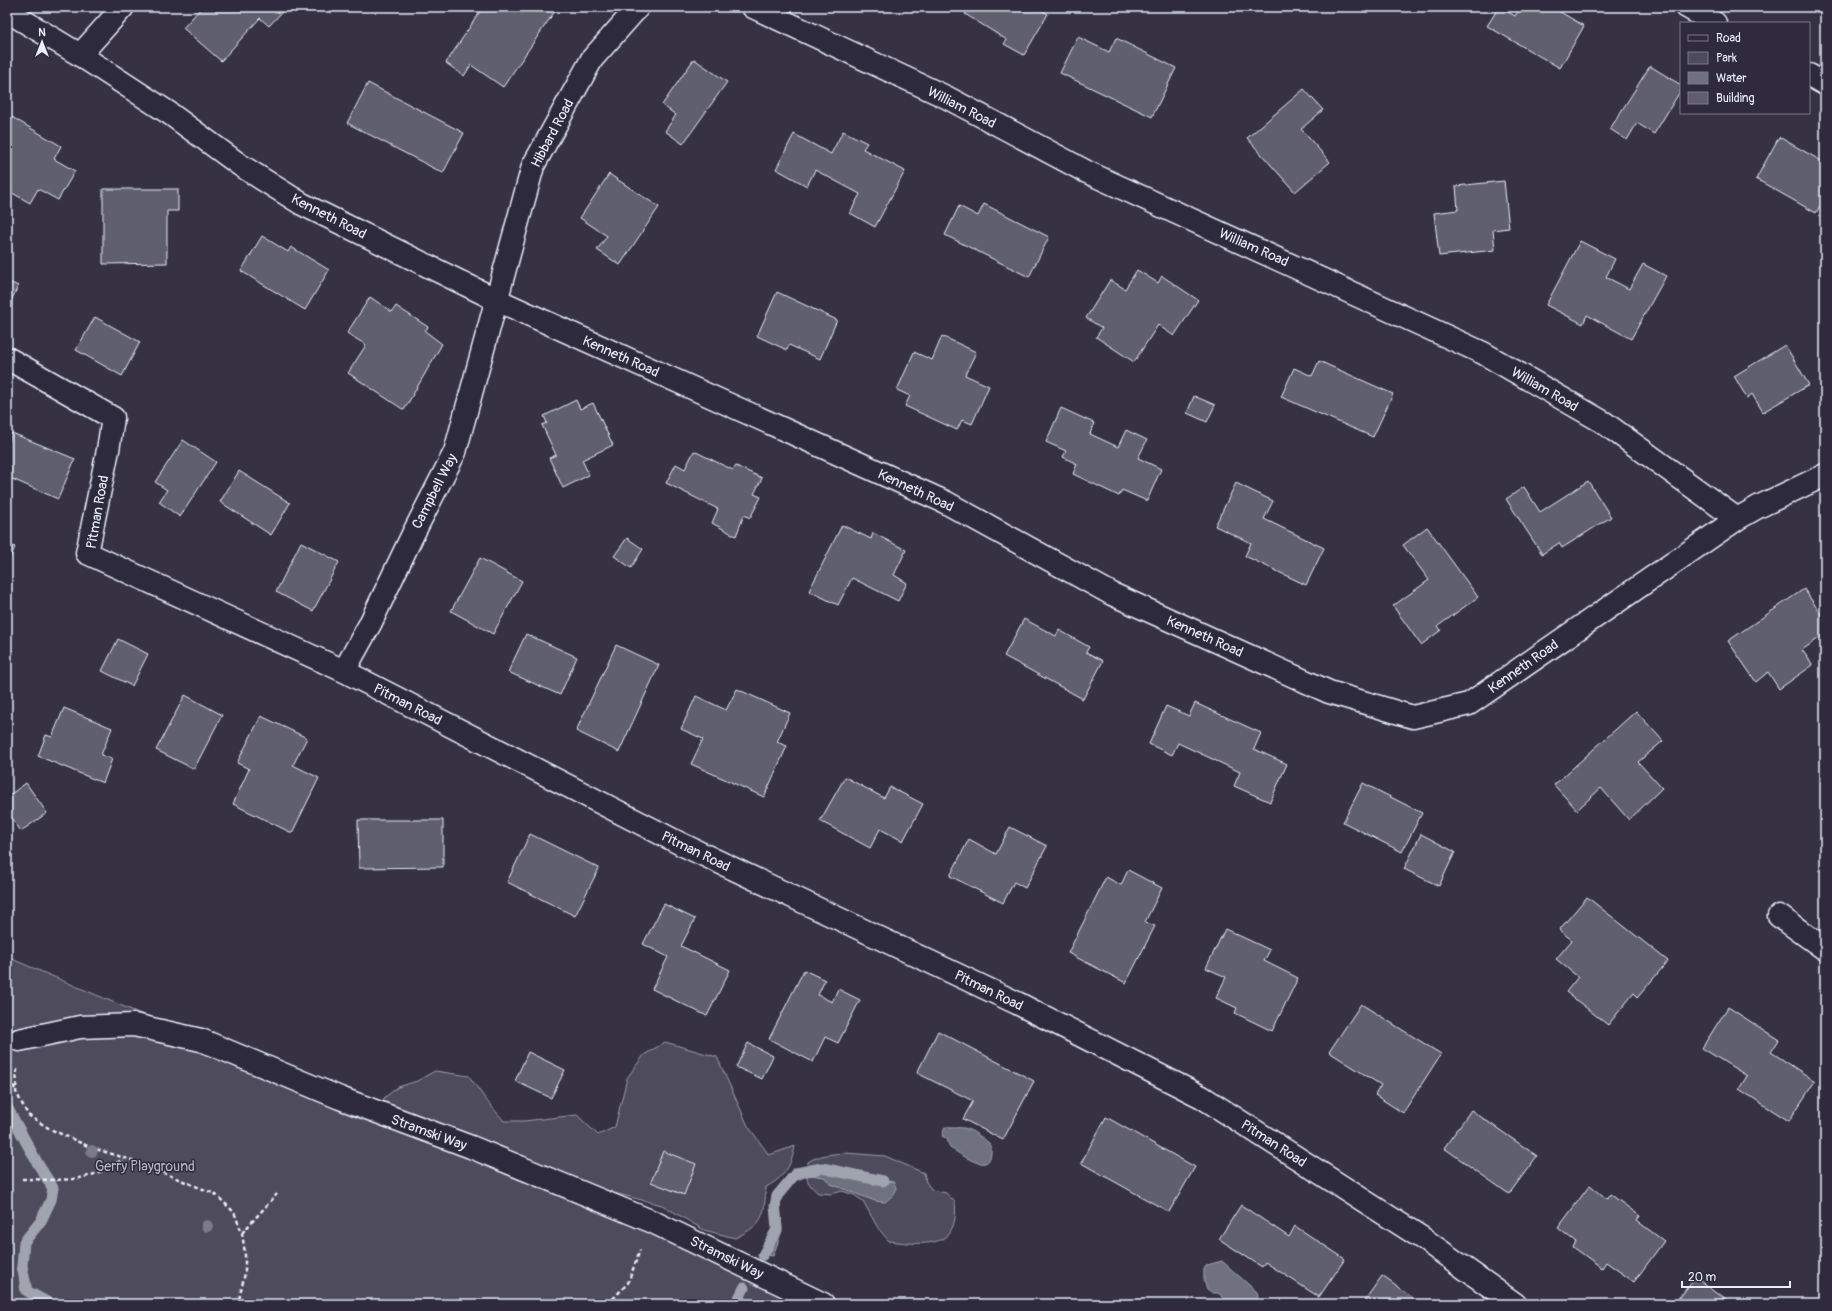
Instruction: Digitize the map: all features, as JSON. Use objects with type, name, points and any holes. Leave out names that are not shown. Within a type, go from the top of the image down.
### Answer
[{"type":"street","points":[[80,55],[123,7]]},
{"type":"street","name":"Hibbard Road","points":[[497,300],[533,166],[592,59],[638,7]]},
{"type":"street","name":"William Road","points":[[753,7],[946,97],[1087,172],[1483,353],[1604,422],[1737,519]]},
{"type":"street","points":[[1687,7],[1713,22]]},
{"type":"street","name":"Kenneth Road","points":[[7,11],[80,55],[169,113],[240,165],[302,204],[497,300],[945,502],[1119,597],[1329,692],[1413,717],[1469,704],[1737,519],[1758,507],[1825,475]]},
{"type":"street","points":[[1810,76],[1825,84]]},
{"type":"street","name":"Campbell Way","points":[[344,671],[370,624],[413,534],[455,452],[497,300]]},
{"type":"street","name":"Pitman Road","points":[[7,358],[113,418],[87,553],[344,671],[681,844],[1017,1003],[1202,1097],[1422,1238],[1515,1304]]},
{"type":"street","points":[[1779,916],[1825,949]]},
{"type":"street","name":"Stramski Way","points":[[19,1040],[80,1027],[134,1025],[201,1040],[340,1098],[471,1147],[653,1222],[823,1304]]},
{"type":"path","points":[[16,1092],[19,1040]]},
{"type":"path","points":[[7,1073],[28,1115],[50,1129],[92,1148],[125,1158],[215,1194],[234,1212],[242,1233],[245,1252],[245,1274],[238,1304]]},
{"type":"path","points":[[22,1179],[58,1180],[78,1178],[96,1173],[125,1158]]},
{"type":"path","points":[[242,1233],[277,1194]]},
{"type":"path","points":[[608,1304],[628,1283],[653,1222]]},
{"type":"green space","name":"Gerry Playground","points":[[7,957],[381,1116],[384,1098],[398,1087],[417,1081],[435,1071],[469,1076],[486,1100],[504,1121],[524,1121],[577,1115],[598,1135],[615,1127],[627,1078],[644,1055],[665,1042],[717,1057],[748,1126],[769,1155],[795,1146],[786,1170],[778,1179],[766,1187],[763,1213],[757,1224],[735,1238],[704,1230],[662,1205],[614,1193],[591,1205],[817,1304],[7,1304]]},
{"type":"green space","points":[[845,1153],[885,1156],[924,1173],[926,1182],[932,1190],[946,1193],[955,1202],[954,1222],[949,1233],[944,1238],[930,1243],[889,1241],[878,1228],[863,1201],[854,1195],[842,1191],[831,1194],[818,1193],[807,1180],[808,1162],[821,1156]]},
{"type":"water","points":[[7,1107],[53,1188],[51,1200],[41,1221],[24,1242],[22,1266],[27,1291],[51,1304],[41,1304],[21,1293],[18,1265],[21,1239],[35,1221],[46,1199],[48,1190],[7,1114]]},
{"type":"water","points":[[945,1127],[964,1128],[985,1140],[991,1145],[991,1155],[988,1161],[978,1163],[950,1148],[947,1139],[942,1136]]},
{"type":"water","points":[[822,1168],[848,1175],[894,1182],[896,1188],[892,1196],[885,1202],[875,1201],[831,1184],[824,1177],[810,1175],[795,1181],[780,1199],[782,1231],[773,1256],[763,1255],[777,1229],[775,1206],[777,1196],[795,1175],[809,1170]]},
{"type":"water","points":[[1222,1261],[1257,1292],[1258,1297],[1255,1304],[1232,1304],[1218,1293],[1213,1293],[1207,1289],[1204,1281],[1204,1269],[1207,1265]]},
{"type":"water","points":[[744,1288],[748,1289],[741,1304],[736,1304]]},
{"type":"building","points":[[202,7],[278,7],[283,11],[269,26],[260,18],[221,61],[183,28]]},
{"type":"building","points":[[483,7],[557,8],[503,87],[471,65],[464,76],[446,63]]},
{"type":"building","points":[[969,7],[1036,7],[1048,14],[1024,55],[1004,44],[1007,40],[965,14]]},
{"type":"building","points":[[1499,7],[1515,16],[1521,7],[1552,7],[1584,26],[1560,68],[1487,26]]},
{"type":"building","points":[[1078,37],[1109,52],[1116,38],[1176,68],[1152,117],[1060,73]]},
{"type":"building","points":[[694,59],[727,82],[683,144],[665,131],[676,115],[662,105]]},
{"type":"building","points":[[1650,66],[1680,84],[1680,92],[1654,134],[1637,123],[1627,140],[1610,129]]},
{"type":"building","points":[[368,83],[464,133],[443,173],[347,123]]},
{"type":"building","points":[[1304,89],[1323,110],[1301,129],[1330,162],[1295,192],[1247,138]]},
{"type":"building","points":[[10,116],[61,146],[54,159],[75,171],[58,200],[38,189],[30,203],[7,190],[7,121]]},
{"type":"building","points":[[843,131],[867,143],[863,149],[905,171],[875,227],[850,213],[860,194],[815,170],[807,186],[776,169],[794,134],[831,154]]},
{"type":"building","points":[[1779,137],[1825,163],[1825,197],[1816,213],[1756,179]]},
{"type":"building","points":[[609,174],[659,207],[620,265],[597,250],[607,236],[580,218]]},
{"type":"building","points":[[1504,181],[1509,228],[1493,230],[1495,250],[1439,256],[1434,213],[1458,210],[1456,186]]},
{"type":"building","points":[[103,189],[178,189],[178,211],[167,211],[167,263],[103,264]]},
{"type":"building","points":[[984,204],[1049,237],[1029,277],[945,235],[959,206],[978,216]]},
{"type":"building","points":[[262,236],[288,252],[291,247],[329,270],[305,310],[241,271]]},
{"type":"building","points":[[1580,241],[1615,259],[1606,277],[1629,289],[1643,264],[1666,276],[1631,339],[1587,315],[1583,324],[1546,305]]},
{"type":"building","points":[[1137,270],[1158,283],[1162,276],[1198,300],[1174,336],[1158,325],[1134,362],[1096,337],[1102,328],[1086,318],[1110,280],[1125,289]]},
{"type":"building","points":[[7,281],[18,286],[7,310]]},
{"type":"building","points":[[777,292],[837,320],[820,359],[789,345],[787,350],[757,336]]},
{"type":"building","points":[[370,297],[392,312],[396,306],[428,327],[425,331],[442,344],[404,410],[348,373],[366,345],[347,333]]},
{"type":"building","points":[[95,317],[140,342],[122,376],[76,350]]},
{"type":"building","points":[[942,336],[976,352],[965,375],[989,386],[972,424],[962,420],[957,430],[905,406],[910,396],[897,390],[914,352],[932,360]]},
{"type":"building","points":[[1785,345],[1809,385],[1763,412],[1752,394],[1747,398],[1734,376]]},
{"type":"building","points":[[1319,361],[1393,394],[1373,437],[1281,397],[1294,368],[1312,376]]},
{"type":"building","points":[[1194,396],[1215,405],[1207,422],[1187,413]]},
{"type":"building","points":[[576,400],[580,409],[593,403],[613,445],[582,460],[589,475],[563,488],[549,458],[556,455],[542,425],[547,423],[544,416]]},
{"type":"building","points":[[1061,408],[1094,423],[1090,434],[1118,447],[1126,430],[1147,440],[1138,458],[1161,469],[1147,501],[1122,490],[1119,496],[1073,474],[1077,464],[1063,457],[1066,451],[1046,442]]},
{"type":"building","points":[[12,433],[75,459],[58,499],[10,478],[7,486],[7,447]]},
{"type":"building","points":[[183,440],[216,462],[180,517],[159,502],[167,490],[155,482]]},
{"type":"building","points":[[694,451],[733,470],[736,466],[762,478],[754,494],[761,497],[750,518],[744,515],[736,536],[712,523],[718,509],[666,483],[676,464],[685,469]]},
{"type":"building","points":[[239,471],[290,503],[271,535],[220,502]]},
{"type":"building","points":[[1588,481],[1611,517],[1562,548],[1559,543],[1542,554],[1506,499],[1524,487],[1540,512]]},
{"type":"building","points":[[1236,483],[1273,501],[1264,519],[1324,548],[1306,585],[1245,556],[1251,543],[1215,526]]},
{"type":"building","points":[[842,525],[871,539],[873,533],[906,550],[894,575],[907,583],[898,601],[852,578],[838,605],[809,591]]},
{"type":"building","points":[[1427,527],[1478,597],[1438,626],[1441,630],[1421,645],[1393,606],[1429,580],[1403,545]]},
{"type":"building","points":[[627,538],[643,549],[631,568],[614,556]]},
{"type":"building","points":[[301,542],[339,562],[313,611],[276,592]]},
{"type":"building","points":[[7,544],[15,547],[7,565]]},
{"type":"building","points":[[480,558],[522,581],[493,634],[451,611]]},
{"type":"building","points":[[1804,589],[1825,620],[1825,634],[1802,650],[1813,665],[1779,689],[1768,672],[1756,682],[1728,641]]},
{"type":"building","points":[[1024,619],[1056,636],[1059,630],[1089,647],[1086,652],[1103,661],[1083,699],[1004,656]]},
{"type":"building","points":[[526,634],[577,657],[560,695],[508,672]]},
{"type":"building","points":[[118,639],[148,654],[132,686],[102,671]]},
{"type":"building","points":[[616,645],[659,665],[619,752],[576,731]]},
{"type":"building","points":[[737,689],[790,713],[777,742],[787,746],[764,797],[691,764],[703,739],[681,729],[696,696],[726,710]]},
{"type":"building","points":[[185,695],[222,715],[194,769],[156,750]]},
{"type":"building","points":[[1195,703],[1261,733],[1254,749],[1287,764],[1270,802],[1234,786],[1240,772],[1178,743],[1172,755],[1149,744],[1166,706],[1189,716]]},
{"type":"building","points":[[64,708],[112,728],[101,755],[112,759],[103,783],[38,756],[46,735],[52,737]]},
{"type":"building","points":[[1636,711],[1663,741],[1638,762],[1662,788],[1629,820],[1601,788],[1577,810],[1554,785]]},
{"type":"building","points":[[261,716],[307,738],[293,765],[319,778],[292,833],[233,804],[249,769],[237,763]]},
{"type":"building","points":[[845,777],[884,798],[890,787],[923,804],[903,841],[880,829],[870,848],[820,821]]},
{"type":"building","points":[[26,783],[47,813],[21,831],[7,812],[7,797]]},
{"type":"building","points":[[1363,783],[1422,813],[1402,852],[1343,822]]},
{"type":"building","points":[[358,820],[443,820],[443,867],[359,868]]},
{"type":"building","points":[[1010,827],[1047,846],[1025,888],[1014,882],[1003,903],[950,876],[969,839],[996,854]]},
{"type":"building","points":[[530,834],[599,868],[575,916],[507,882]]},
{"type":"building","points":[[1421,834],[1455,852],[1439,886],[1404,869]]},
{"type":"building","points":[[1128,870],[1162,888],[1145,922],[1155,926],[1126,983],[1068,953],[1106,877],[1121,885]]},
{"type":"building","points":[[1587,897],[1668,961],[1638,997],[1634,993],[1608,1025],[1566,992],[1578,977],[1556,959],[1572,940],[1559,930]]},
{"type":"building","points":[[664,904],[695,919],[681,946],[730,970],[707,1016],[652,989],[668,957],[643,944]]},
{"type":"building","points":[[1225,929],[1270,950],[1264,961],[1298,978],[1272,1031],[1235,1013],[1237,1008],[1216,998],[1226,977],[1206,968]]},
{"type":"building","points":[[804,970],[825,980],[818,995],[832,1002],[838,989],[860,1000],[838,1043],[825,1037],[813,1062],[769,1039]]},
{"type":"building","points":[[1361,1004],[1441,1054],[1403,1113],[1375,1095],[1381,1085],[1329,1052]]},
{"type":"building","points":[[1728,1007],[1779,1040],[1771,1052],[1815,1081],[1789,1121],[1739,1089],[1747,1076],[1702,1048]]},
{"type":"building","points":[[938,1031],[1034,1081],[1003,1140],[963,1119],[973,1101],[917,1073]]},
{"type":"building","points":[[748,1043],[773,1056],[762,1079],[736,1067]]},
{"type":"building","points":[[528,1052],[565,1070],[551,1098],[515,1081]]},
{"type":"building","points":[[1471,1110],[1537,1156],[1509,1194],[1444,1148]]},
{"type":"building","points":[[1106,1117],[1195,1167],[1169,1212],[1081,1163]]},
{"type":"building","points":[[663,1151],[696,1164],[684,1195],[651,1182]]},
{"type":"building","points":[[1590,1185],[1607,1199],[1610,1194],[1640,1216],[1637,1221],[1664,1241],[1634,1282],[1606,1262],[1602,1268],[1573,1247],[1576,1242],[1558,1228]]},
{"type":"building","points":[[1241,1205],[1289,1237],[1295,1226],[1345,1259],[1319,1297],[1265,1262],[1262,1267],[1219,1239]]},
{"type":"building","points":[[1382,1276],[1414,1299],[1411,1304],[1362,1304]]},
{"type":"building","points":[[1695,1276],[1731,1304],[1674,1304]]},
{"type":"waterway","points":[[7,1107],[53,1188],[51,1200],[41,1221],[24,1242],[22,1266],[27,1291],[51,1304]]},
{"type":"waterway","points":[[763,1255],[777,1229],[775,1206],[777,1196],[796,1173],[822,1168],[883,1181]]},
{"type":"waterway","points":[[736,1304],[744,1288]]}]
